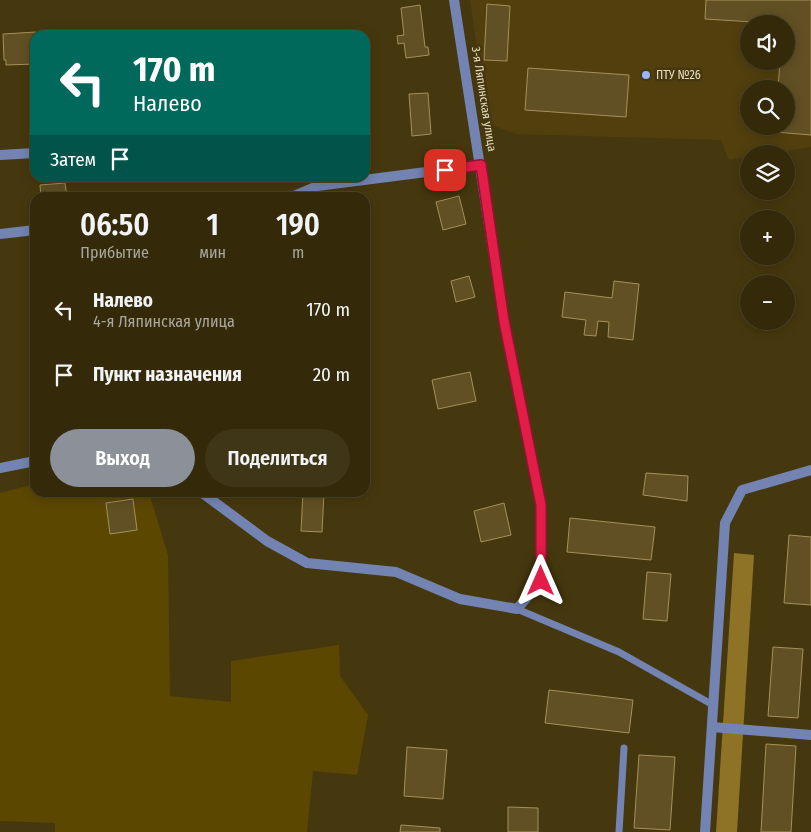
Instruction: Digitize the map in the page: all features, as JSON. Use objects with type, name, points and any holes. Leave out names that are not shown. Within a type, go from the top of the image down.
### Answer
[{"type":"street","name":"3-я Ляпинская улица","points":[[454,0],[504,321],[541,505],[541,581],[517,609]]},
{"type":"street","points":[[0,155],[30,153]]},
{"type":"street","points":[[370,179],[481,165]]},
{"type":"street","points":[[303,192],[317,186],[348,182]]},
{"type":"street","points":[[0,234],[30,231]]},
{"type":"street","points":[[0,468],[30,462]]},
{"type":"street","points":[[705,832],[725,523],[742,490],[811,470]]},
{"type":"street","points":[[208,497],[267,541],[307,563],[396,572],[460,599],[517,609]]},
{"type":"street","points":[[712,727],[811,735]]},
{"type":"lane","points":[[517,609],[619,652],[713,705]]},
{"type":"lane","points":[[619,832],[624,748]]},
{"type":"shaded area","name":"ПТУ №26","points":[[470,0],[811,0],[811,147],[795,149],[795,145],[740,145],[740,158],[729,160],[721,140],[516,134],[488,123]]},
{"type":"shaded area","points":[[30,485],[30,497],[150,497],[168,555],[170,696],[231,702],[231,661],[339,645],[340,676],[368,715],[357,775],[313,771],[307,832],[55,832],[55,823],[0,821],[0,493]]},
{"type":"shaded area","points":[[734,553],[754,555],[737,832],[716,832]]},
{"type":"building","points":[[706,0],[811,0],[811,135],[795,134],[795,80],[779,80],[779,70],[795,70],[795,15],[740,15],[740,21],[705,19]]},
{"type":"building","points":[[487,4],[510,6],[507,61],[484,60]]},
{"type":"building","points":[[420,5],[425,47],[428,47],[429,55],[406,58],[404,43],[398,44],[397,36],[404,35],[401,8]]},
{"type":"building","points":[[30,32],[30,64],[6,65],[6,60],[4,60],[3,34]]},
{"type":"building","points":[[528,68],[629,75],[626,117],[525,110]]},
{"type":"building","points":[[428,93],[431,134],[412,136],[409,94]]},
{"type":"building","points":[[65,183],[66,192],[41,192],[40,185]]},
{"type":"building","points":[[459,196],[466,224],[443,230],[436,202]]},
{"type":"building","points":[[469,276],[475,297],[456,302],[451,281]]},
{"type":"building","points":[[614,281],[639,284],[633,340],[608,337],[609,322],[598,321],[596,336],[584,335],[586,320],[562,317],[565,292],[612,298]]},
{"type":"building","points":[[470,372],[476,401],[438,409],[432,380]]},
{"type":"building","points":[[646,473],[688,476],[687,501],[643,495]]},
{"type":"building","points":[[303,497],[324,497],[322,532],[301,531]]},
{"type":"building","points":[[133,499],[137,530],[110,534],[106,503]]},
{"type":"building","points":[[504,503],[511,535],[481,542],[474,511]]},
{"type":"building","points":[[570,518],[655,527],[651,560],[567,552]]},
{"type":"building","points":[[789,535],[811,537],[811,605],[784,603]]},
{"type":"building","points":[[647,572],[671,574],[667,621],[643,619]]},
{"type":"building","points":[[773,647],[803,649],[798,718],[768,716]]},
{"type":"building","points":[[549,690],[633,700],[629,733],[545,723]]},
{"type":"building","points":[[766,744],[796,746],[791,832],[761,832]]},
{"type":"building","points":[[407,747],[447,750],[443,799],[404,796]]},
{"type":"building","points":[[639,755],[675,757],[670,830],[634,828]]},
{"type":"building","points":[[508,807],[538,808],[538,832],[508,832]]},
{"type":"building","points":[[401,825],[440,828],[440,832],[400,832]]},
{"type":"place","name":"ПТУ №26","points":[[646,75]]},
{"type":"route","points":[[445,170],[481,165],[504,321],[541,505],[541,581]]}]
